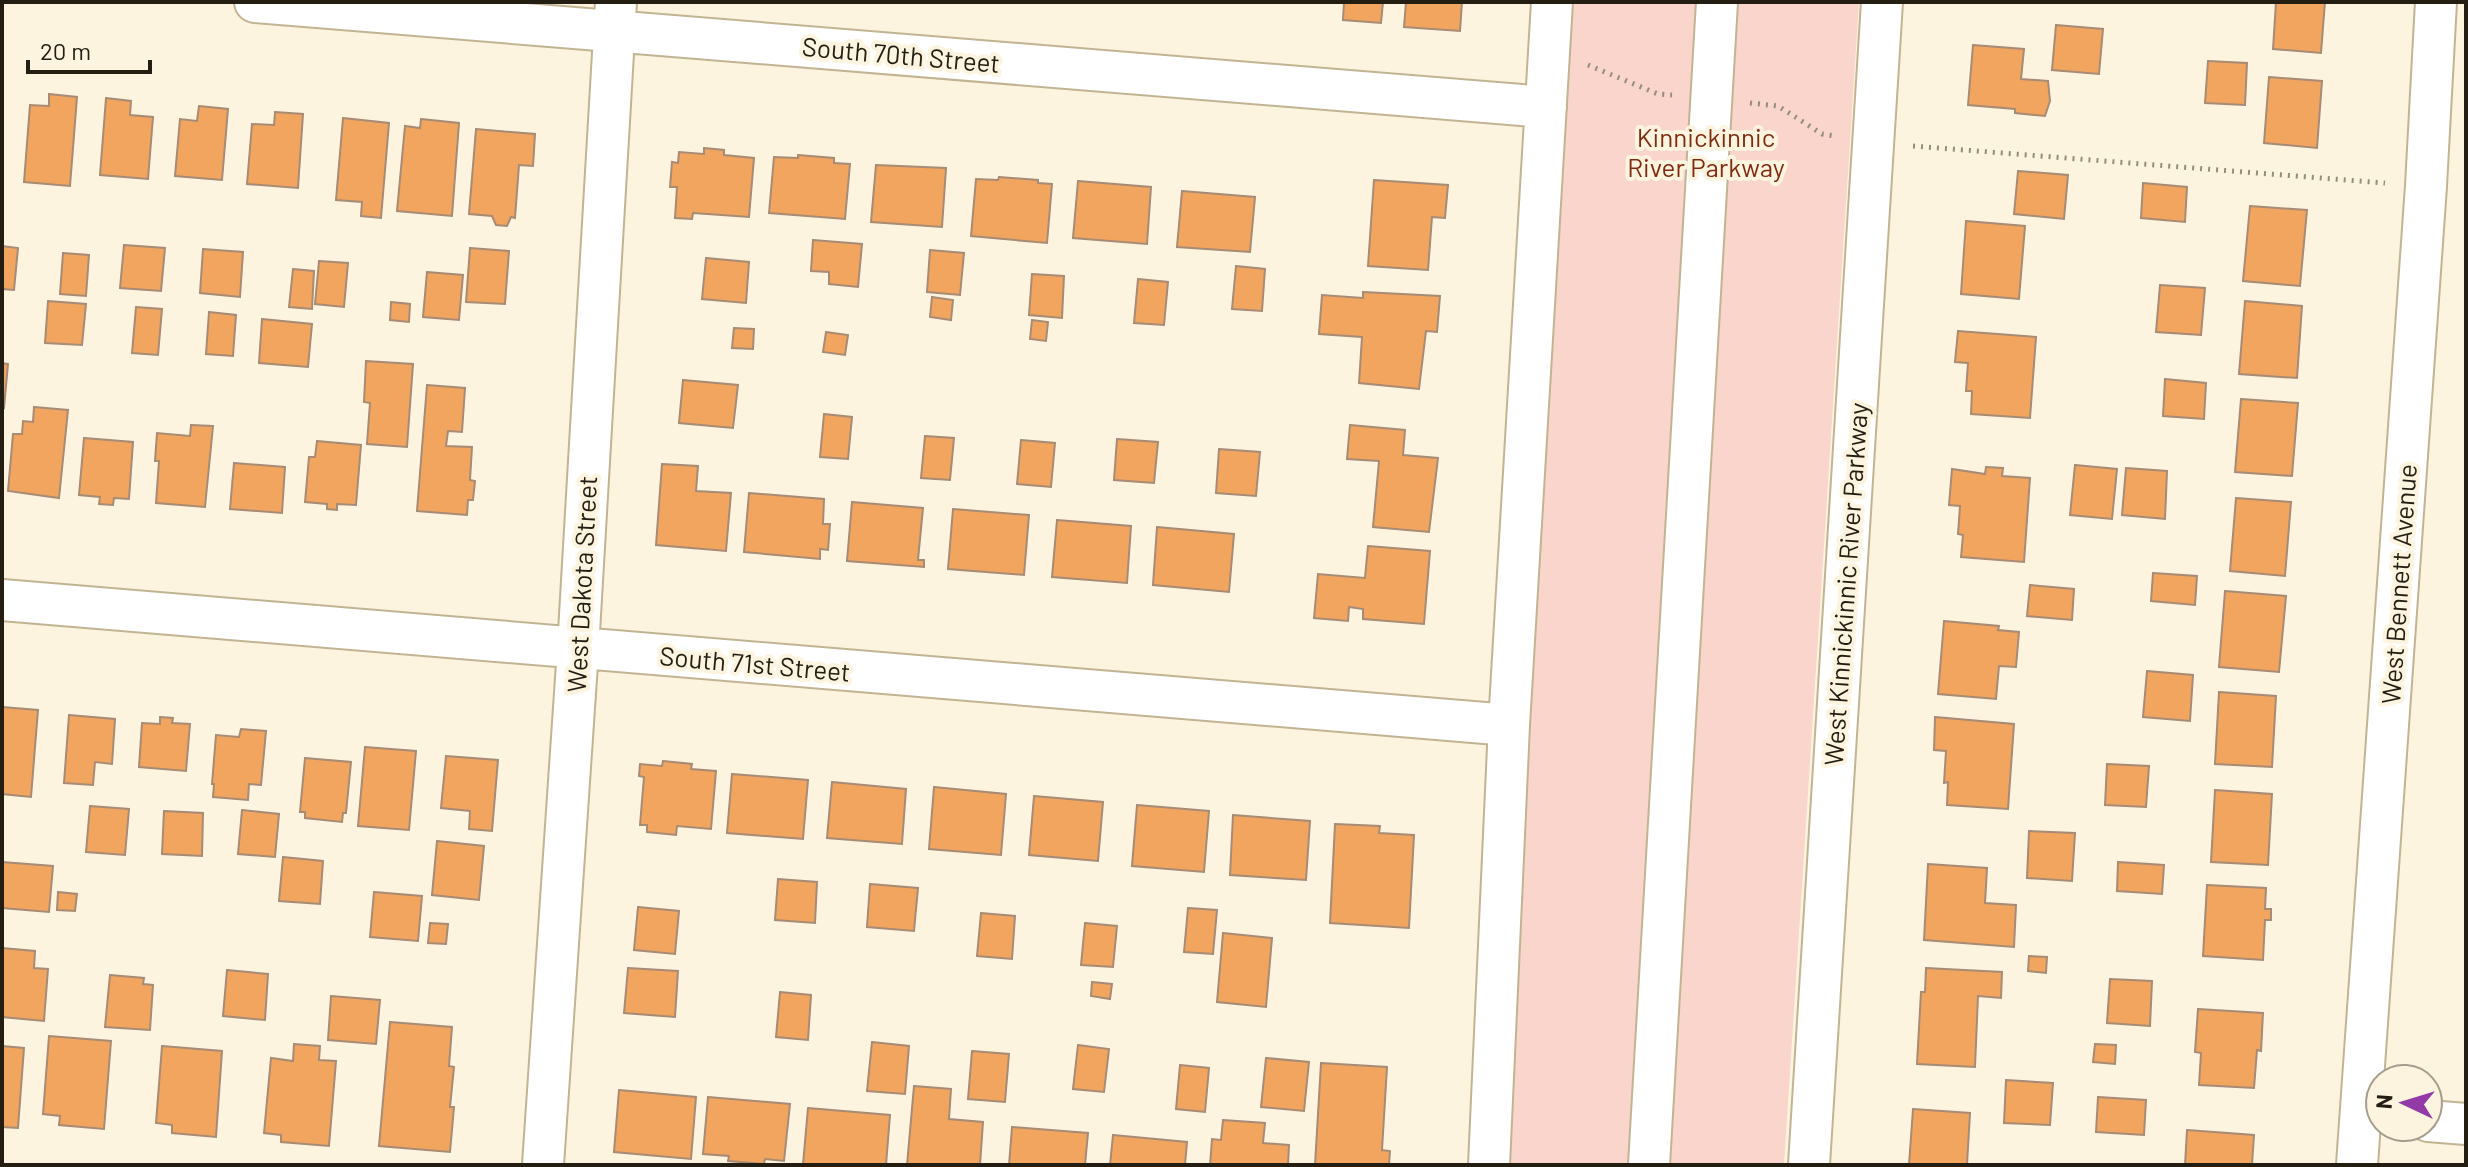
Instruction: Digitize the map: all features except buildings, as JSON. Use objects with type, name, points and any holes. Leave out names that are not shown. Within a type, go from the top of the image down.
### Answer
[{"type":"street","name":"South 70th Street","points":[[255,2],[615,16],[1546,107]]},
{"type":"street","points":[[1489,1165],[1509,725],[1552,2]]},
{"type":"street","points":[[1649,1165],[1717,2]]},
{"type":"street","name":"West Kinnickinnic River Parkway","points":[[1809,1165],[1882,2]]},
{"type":"street","name":"West Bennett Avenue","points":[[2373,1063],[2436,2]]},
{"type":"street","name":"West Dakota Street","points":[[543,1165],[578,649],[615,16]]},
{"type":"street","name":"South 71st Street","points":[[2,600],[1509,725]]},
{"type":"street","points":[[2444,1122],[2466,1124]]},
{"type":"street","name":"West Bennett Avenue","points":[[2357,1165],[2364,1139]]},
{"type":"path","points":[[1873,144],[2426,186]]},
{"type":"green space","name":"Kinnickinnic River Parkway","points":[[1570,2],[1859,2],[1784,1165],[1504,1165]]}]
